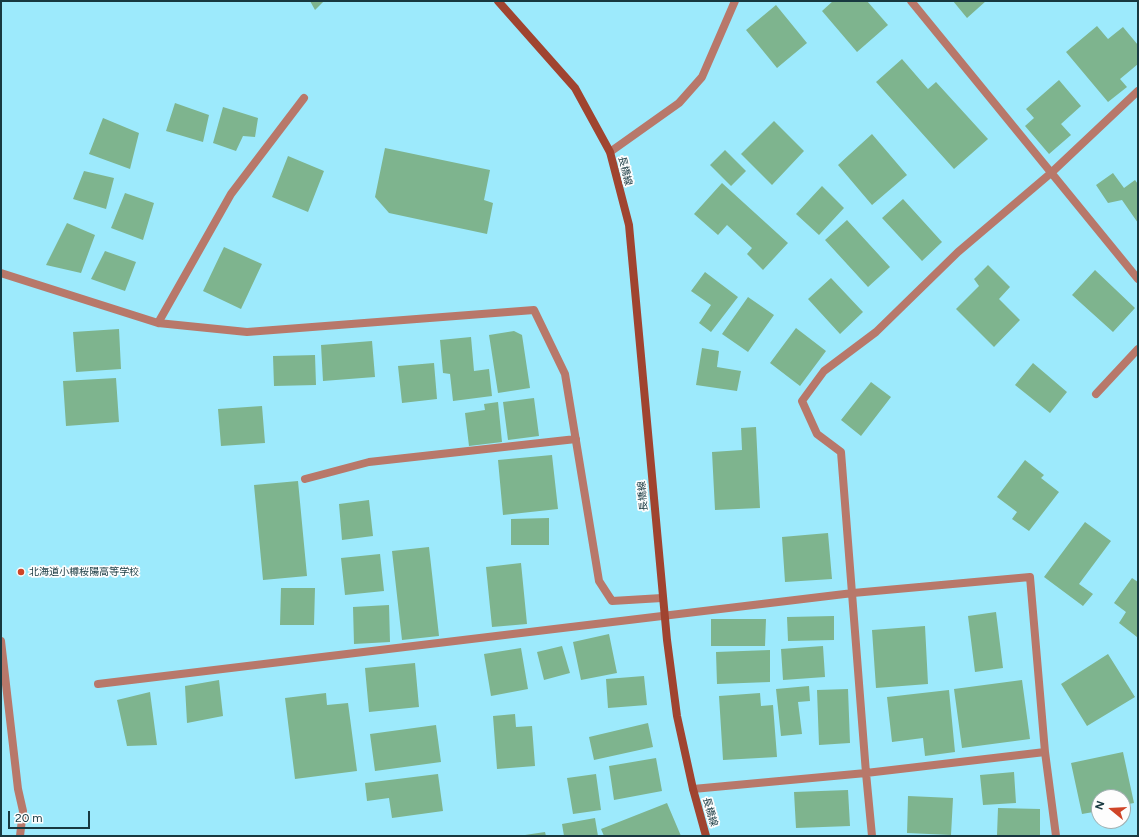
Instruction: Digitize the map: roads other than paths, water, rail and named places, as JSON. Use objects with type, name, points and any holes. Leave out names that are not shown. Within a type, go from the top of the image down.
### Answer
[{"type":"street","name":"長橋線","points":[[498,1],[575,88],[610,152],[629,225],[664,615],[677,716],[693,789],[706,836]]},
{"type":"street","name":"長橋線","points":[[610,152],[679,103],[702,77],[735,1]]},
{"type":"street","points":[[911,1],[1138,279]]},
{"type":"street","points":[[872,836],[841,452],[817,434],[802,401],[824,370],[876,332],[958,252],[1051,173],[1138,91]]},
{"type":"street","points":[[158,324],[232,194],[304,98]]},
{"type":"street","points":[[1,273],[158,324],[247,332],[534,310],[565,374],[599,581],[612,601],[662,598]]},
{"type":"street","points":[[1096,394],[1138,349]]},
{"type":"street","points":[[305,479],[369,462],[576,439]]},
{"type":"street","points":[[98,684],[853,593],[1030,577],[1045,752],[1056,836]]},
{"type":"street","points":[[1,641],[18,790],[23,811],[20,836]]},
{"type":"street","points":[[693,789],[866,773],[1045,752]]},
{"type":"place","name":"北海道小樽桜陽高等学校","points":[[21,572]]}]
